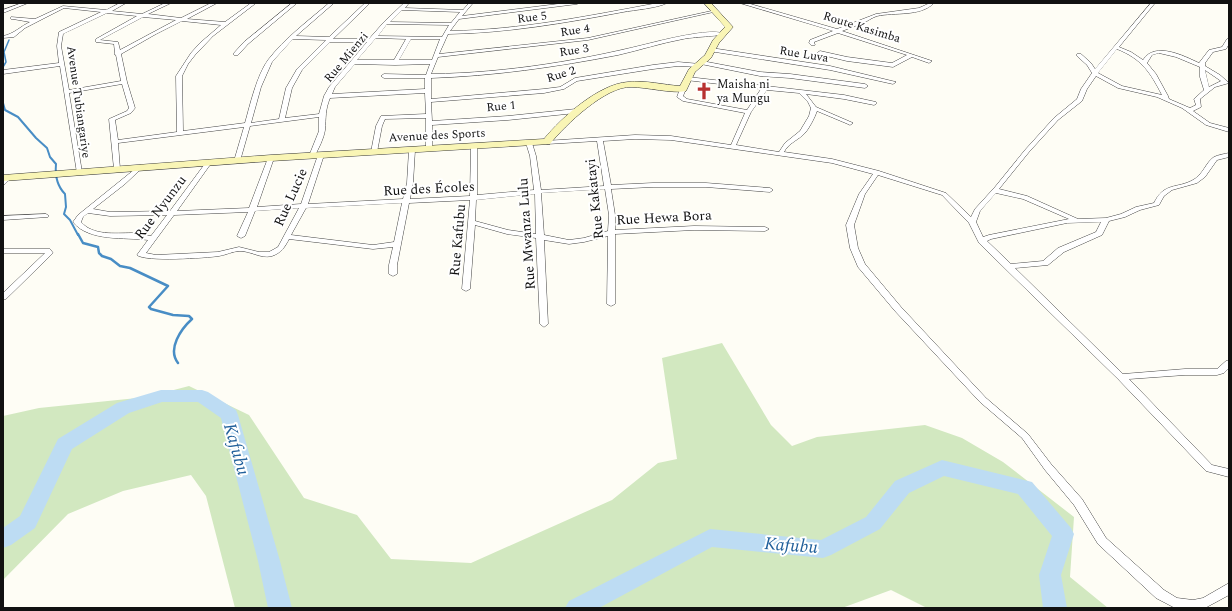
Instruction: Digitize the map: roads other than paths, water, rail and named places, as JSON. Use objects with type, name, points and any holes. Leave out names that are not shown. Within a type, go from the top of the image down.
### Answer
[{"type":"street","points":[[3,12],[26,3]]},
{"type":"street","name":"Avenue Tubiangariye","points":[[79,172],[59,46],[61,33],[124,3]]},
{"type":"street","points":[[117,169],[112,119],[128,112],[132,108],[117,54],[116,43],[101,42],[98,41],[98,39],[142,15],[169,3]]},
{"type":"street","points":[[117,54],[180,19],[215,3]]},
{"type":"street","points":[[180,132],[179,76],[183,68],[205,40],[254,3]]},
{"type":"street","points":[[236,54],[246,43],[295,3]]},
{"type":"street","points":[[237,161],[249,124],[258,87],[270,62],[277,52],[292,37],[332,3]]},
{"type":"street","points":[[282,120],[289,88],[300,69],[368,3]]},
{"type":"street","name":"Rue Mienzi","points":[[317,155],[322,131],[322,115],[327,96],[332,87],[386,23],[406,3]]},
{"type":"street","points":[[429,148],[427,116],[428,76],[445,36],[452,24],[471,3]]},
{"type":"street","points":[[457,18],[577,3]]},
{"type":"street","name":"Rue 5","points":[[292,37],[330,39],[409,38],[511,30],[562,23],[665,3]]},
{"type":"street","points":[[707,3],[716,11],[729,27],[700,64],[692,70],[680,97],[685,100],[748,112]]},
{"type":"street","name":"Route Kasimba","points":[[742,3],[838,31],[929,62]]},
{"type":"street","points":[[813,44],[811,43],[812,41],[863,21],[870,16],[928,7],[932,3]]},
{"type":"street","points":[[972,222],[977,210],[1027,151],[1056,119],[1080,100],[1084,89],[1095,73],[1153,3]]},
{"type":"street","points":[[3,37],[12,36],[19,29],[63,7],[226,24]]},
{"type":"street","points":[[400,9],[464,12]]},
{"type":"street","name":"Rue 4","points":[[436,56],[588,39],[716,11]]},
{"type":"street","points":[[13,18],[36,21]]},
{"type":"street","points":[[386,23],[452,24]]},
{"type":"street","name":"Rue 3","points":[[384,76],[419,77],[520,70],[619,53],[696,35],[722,34]]},
{"type":"street","points":[[395,63],[409,38]]},
{"type":"street","points":[[1207,90],[1202,67],[1204,59],[1211,51],[1227,48],[1229,40]]},
{"type":"street","points":[[1116,47],[1130,52],[1144,62],[1158,80],[1163,95],[1167,100]]},
{"type":"street","name":"Rue Luva","points":[[711,50],[830,68],[893,82]]},
{"type":"street","points":[[1144,62],[1150,54],[1162,51],[1171,53],[1202,67],[1222,79],[1224,82],[1221,83]]},
{"type":"street","points":[[820,53],[846,59],[893,64],[898,63],[911,55]]},
{"type":"street","points":[[1080,54],[1095,73],[1120,87],[1152,94],[1189,111],[1208,124],[1229,130]]},
{"type":"street","points":[[354,62],[434,62]]},
{"type":"street","points":[[3,72],[62,64]]},
{"type":"street","name":"Rue 2","points":[[428,101],[544,91],[562,88],[575,80],[666,65],[700,64],[760,74],[790,76],[865,86]]},
{"type":"street","points":[[688,79],[844,97],[874,103]]},
{"type":"street","points":[[66,92],[124,82]]},
{"type":"street","points":[[1189,111],[1199,106],[1197,99],[1207,90],[1221,83],[1229,84]]},
{"type":"street","name":"Rue 1","points":[[547,142],[557,129],[576,111],[608,91],[621,85],[683,89]]},
{"type":"street","points":[[733,146],[748,112],[765,88]]},
{"type":"street","points":[[327,96],[428,91]]},
{"type":"street","points":[[781,153],[790,141],[803,133],[813,116],[815,108],[814,104],[801,93]]},
{"type":"street","points":[[815,108],[850,123]]},
{"type":"street","name":"Rue 1","points":[[428,123],[508,118],[576,111]]},
{"type":"street","points":[[114,142],[180,132],[322,115]]},
{"type":"street","points":[[374,152],[379,126],[383,117],[427,116]]},
{"type":"street","name":"Avenue des Sports","points":[[5,179],[56,173],[209,162],[635,136],[671,138],[781,153],[814,158],[877,172],[944,194],[972,222],[974,230],[982,241],[1121,377],[1209,468],[1229,473]]},
{"type":"street","name":"Rue Kakatayi","points":[[600,139],[612,214],[611,304]]},
{"type":"street","name":"Rue Mwanza Lulu","points":[[529,143],[533,156],[538,192],[544,324]]},
{"type":"street","name":"Rue Kafubu","points":[[466,289],[474,198],[474,146]]},
{"type":"street","points":[[393,274],[411,171],[410,161],[412,150]]},
{"type":"street","name":"Rue Lucie","points":[[156,257],[223,254],[239,249],[258,254],[271,254],[281,248],[307,199],[317,155]]},
{"type":"street","points":[[982,241],[1030,228],[1066,221],[1106,220],[1123,216],[1138,208],[1157,204],[1162,195],[1170,189],[1195,182],[1203,176],[1215,159],[1228,156]]},
{"type":"street","points":[[241,236],[271,158]]},
{"type":"street","name":"Rue Nyunzu","points":[[156,257],[141,255],[209,162]]},
{"type":"street","points":[[140,167],[77,220],[77,222],[79,226],[109,236],[154,238]]},
{"type":"street","points":[[877,172],[862,194],[850,224],[854,248],[861,265],[898,309],[983,400],[1025,436],[1048,467],[1078,502],[1102,541],[1160,594],[1175,603],[1193,605],[1205,603],[1229,588]]},
{"type":"street","name":"Rue des Écoles","points":[[89,211],[110,214],[252,210],[303,206],[474,198],[538,192],[652,185],[706,185],[770,190]]},
{"type":"street","points":[[994,191],[1016,196],[1078,220]]},
{"type":"street","points":[[3,218],[46,216]]},
{"type":"street","points":[[1008,267],[1045,262],[1061,250],[1099,233],[1106,220]]},
{"type":"street","name":"Rue Hewa Bora","points":[[472,222],[507,232],[539,236],[557,241],[576,242],[613,232],[694,228],[765,229]]},
{"type":"street","points":[[287,237],[373,247],[398,244]]},
{"type":"street","points":[[3,251],[39,250],[47,251],[49,253],[3,297]]},
{"type":"street","points":[[1121,377],[1185,372],[1217,372],[1221,371],[1229,363]]},
{"type":"waterway","points":[[3,67],[6,62],[4,52],[9,40]]},
{"type":"waterway","points":[[3,103],[5,110],[18,117],[36,138],[47,148],[50,157],[56,164],[57,180],[65,194],[66,207],[64,214],[70,220],[78,235]]},
{"type":"waterway","points":[[78,234],[83,243],[98,247],[99,253],[102,256],[111,259],[120,266],[130,268],[168,286],[149,307],[151,309],[173,315],[189,316],[192,319],[180,334],[175,346],[175,358],[178,363]]},
{"type":"waterway","name":"Kafubu","points":[[3,539],[28,522],[65,444],[123,408],[161,396],[202,396],[229,415],[269,561],[280,608]]},
{"type":"waterway","name":"Kafubu","points":[[577,608],[710,538],[823,549],[873,523],[902,487],[942,468],[1025,488],[1063,534],[1050,575],[1055,608]]},
{"type":"place","name":"Maisha ni ya Mungu","points":[[704,91]]}]
